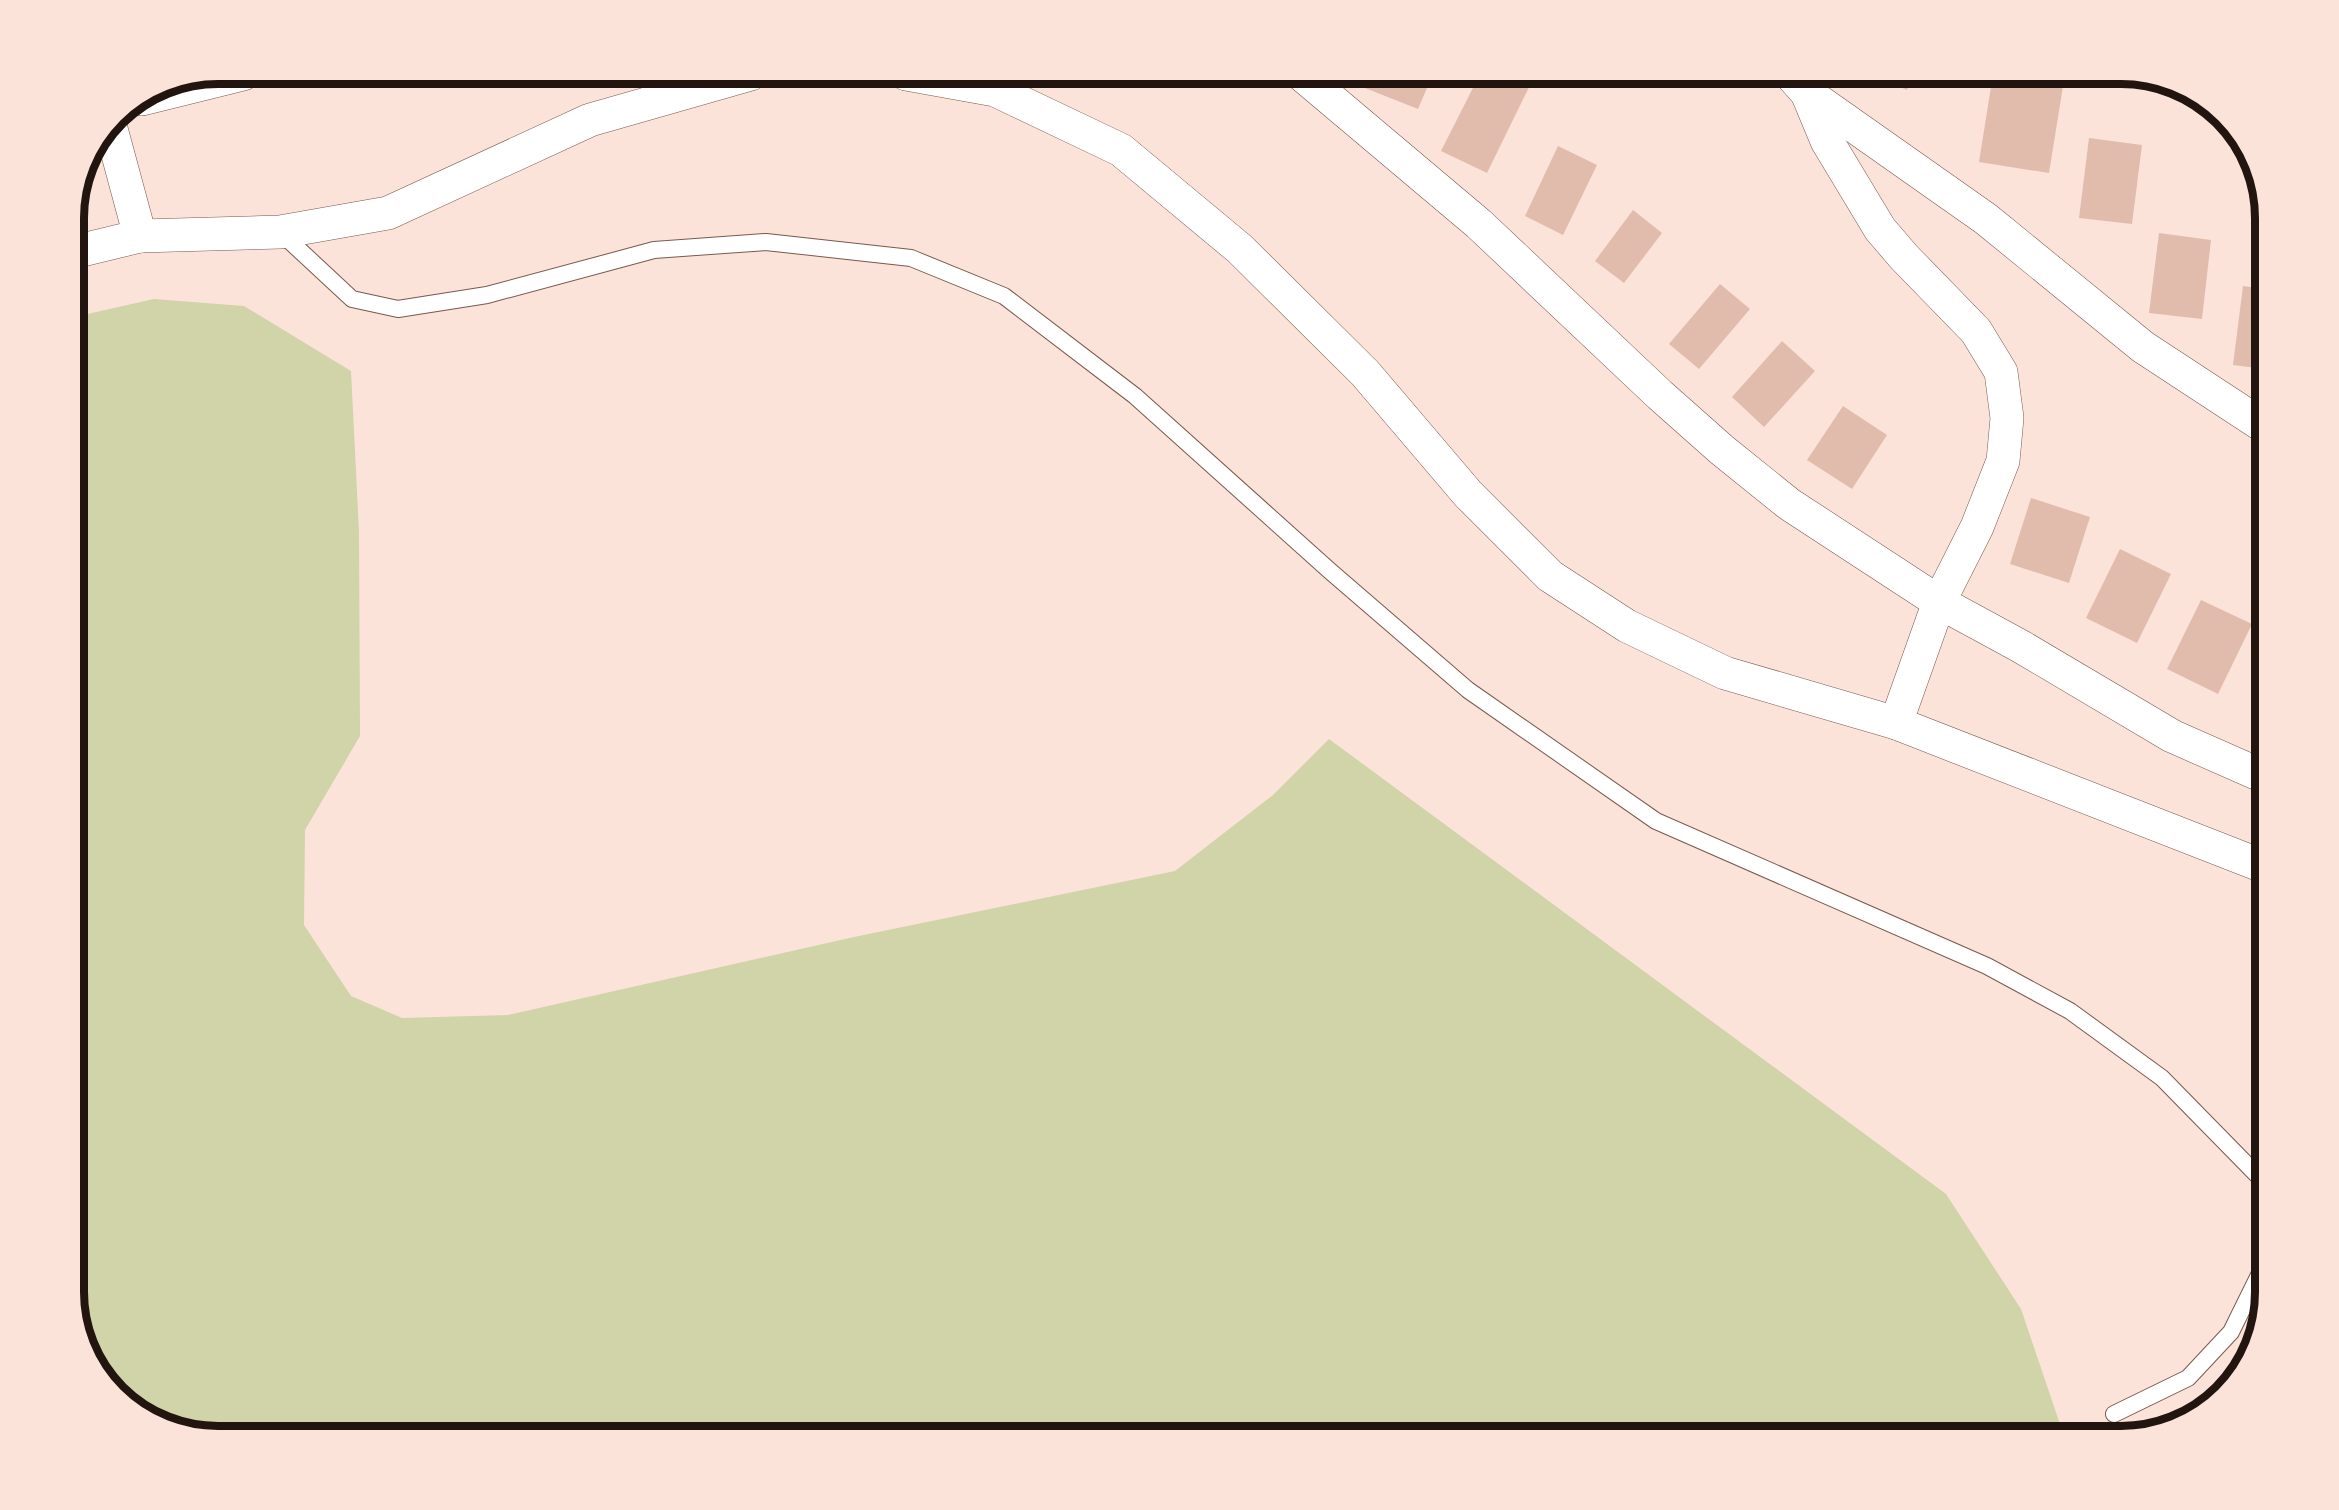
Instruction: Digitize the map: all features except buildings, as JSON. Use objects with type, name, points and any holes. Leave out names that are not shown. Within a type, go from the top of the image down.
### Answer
[{"type":"street","points":[[84,250],[140,236],[280,232],[388,213],[590,120],[717,84]]},
{"type":"street","points":[[962,84],[995,90],[1121,150],[1240,249],[1365,374],[1468,494],[1550,576],[1627,626],[1725,673],[1896,723],[2255,863]]},
{"type":"street","points":[[1313,84],[1479,224],[1660,395],[1722,450],[1789,504],[1939,603],[2020,646],[2172,736],[2255,773]]},
{"type":"street","points":[[1798,84],[1827,141],[1880,229],[1976,331],[2001,372],[2007,418],[2003,461],[1977,527],[1939,603],[1896,723]]},
{"type":"street","points":[[1799,84],[1986,219],[2143,347],[2255,420]]},
{"type":"street","points":[[113,136],[140,236]]},
{"type":"lane","points":[[280,232],[352,299],[398,309],[487,295],[654,250],[766,242],[911,258],[1004,296],[1136,396],[1468,690],[1656,821],[1987,966],[2070,1011],[2162,1078],[2255,1173]]},
{"type":"lane","points":[[2114,1414],[2188,1378],[2231,1332],[2255,1283]]},
{"type":"green space","points":[[154,299],[244,306],[351,371],[359,532],[360,736],[305,830],[304,925],[351,996],[402,1018],[508,1015],[854,937],[1175,871],[1273,795],[1329,739],[1946,1194],[2021,1309],[2061,1426],[218,1426],[175,1419],[159,1412],[123,1387],[102,1359],[89,1327],[84,1301],[84,315]]}]
